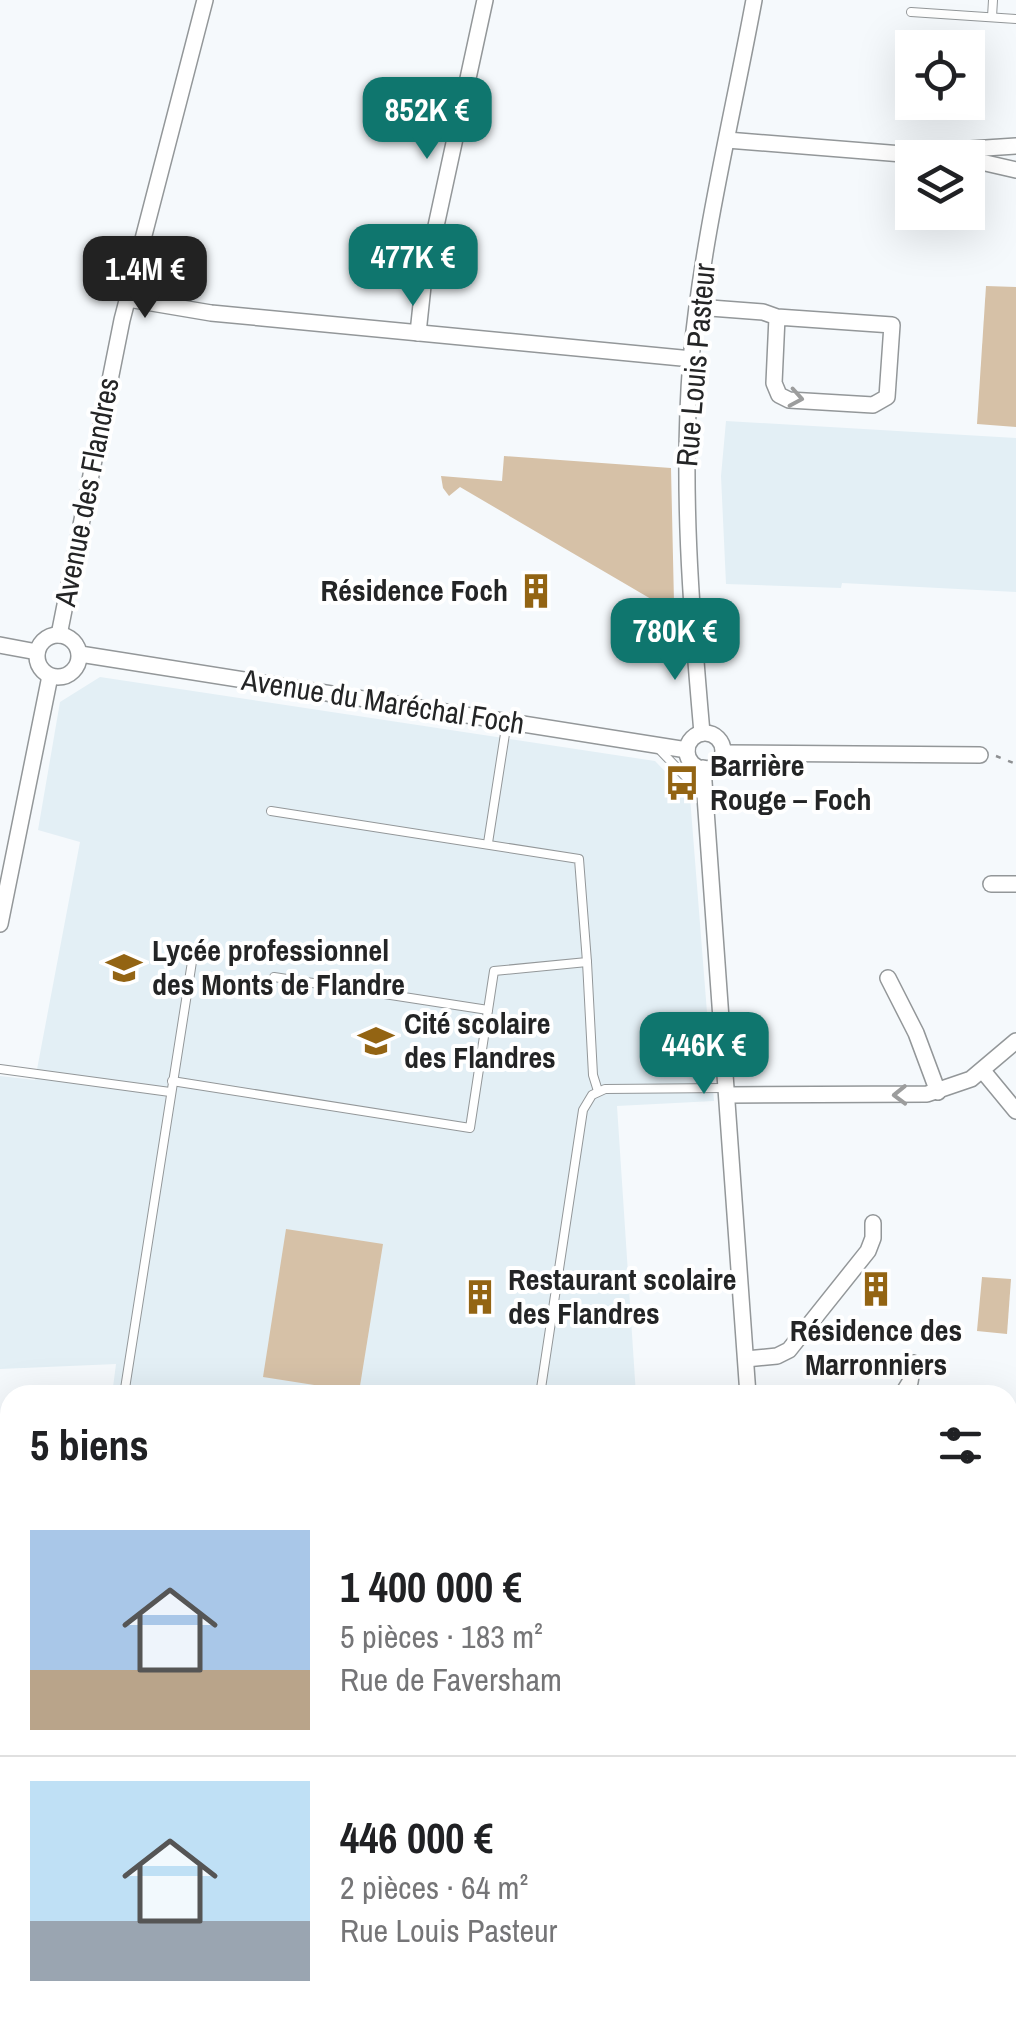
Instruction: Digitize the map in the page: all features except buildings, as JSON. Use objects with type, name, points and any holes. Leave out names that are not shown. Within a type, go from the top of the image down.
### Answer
[{"type":"street","name":"Avenue des Flandres","points":[[58,635],[128,299],[205,0]]},
{"type":"street","points":[[418,332],[423,286],[486,0]]},
{"type":"street","name":"Rue Louis Pasteur","points":[[702,733],[686,496],[692,360],[697,307],[754,0]]},
{"type":"street","points":[[727,140],[895,152]]},
{"type":"street","points":[[985,147],[1010,146]]},
{"type":"street","points":[[985,163],[1016,170]]},
{"type":"street","points":[[128,299],[180,309],[692,360]]},
{"type":"street","points":[[697,307],[892,325],[888,392],[884,401],[873,406],[789,400],[779,395],[774,383],[777,317]]},
{"type":"street","points":[[58,635],[72,640],[80,654],[71,674],[60,677],[50,676],[40,667],[37,652],[45,640],[58,635]]},
{"type":"street","points":[[0,645],[37,652]]},
{"type":"street","name":"Avenue du Maréchal Foch","points":[[80,654],[687,750]]},
{"type":"street","points":[[0,924],[50,676]]},
{"type":"street","points":[[702,733],[716,737],[723,753],[717,764],[704,768],[690,761],[687,750],[692,739],[702,733]]},
{"type":"street","points":[[723,753],[980,755]]},
{"type":"street","points":[[704,768],[747,1385]]},
{"type":"street","points":[[991,884],[1016,884]]},
{"type":"street","points":[[888,978],[916,1033],[938,1092]]},
{"type":"street","points":[[726,1092],[938,1092],[983,1070],[1016,1041]]},
{"type":"street","points":[[983,1070],[1016,1110]]},
{"type":"street","points":[[746,1359],[777,1356],[793,1346],[868,1250],[873,1223]]},
{"type":"street","points":[[908,1385],[912,1363]]},
{"type":"lane","points":[[992,0],[992,17]]},
{"type":"lane","points":[[911,12],[1016,18]]},
{"type":"lane","points":[[998,166],[1010,146]]},
{"type":"lane","points":[[488,843],[507,722]]},
{"type":"lane","points":[[654,744],[705,796]]},
{"type":"lane","points":[[272,811],[579,859],[593,1075],[598,1092]]},
{"type":"lane","points":[[126,1385],[194,949]]},
{"type":"lane","points":[[172,1081],[470,1128],[494,971],[586,962]]},
{"type":"lane","points":[[274,977],[488,1010]]},
{"type":"lane","points":[[0,1069],[170,1092]]},
{"type":"lane","points":[[542,1385],[583,1110],[588,1098],[598,1092],[726,1092]]},
{"type":"path","points":[[980,755],[1016,764]]},
{"type":"shaded area","points":[[986,286],[1016,287],[1016,427],[977,424]]},
{"type":"shaded area","points":[[726,421],[1016,438],[1016,592],[842,583],[841,588],[726,584],[721,476]]},
{"type":"shaded area","points":[[504,456],[671,468],[674,602],[663,606],[460,487],[449,496],[443,488],[441,476],[502,481]]},
{"type":"shaded area","name":"Cité scolaire des Flandres","points":[[100,677],[655,761],[690,797],[714,1101],[617,1106],[635,1385],[113,1385],[116,1364],[0,1369],[0,1076],[35,1080],[80,842],[38,830],[60,702]]},
{"type":"shaded area","points":[[286,1229],[383,1244],[360,1385],[314,1385],[263,1377]]},
{"type":"shaded area","points":[[982,1277],[1011,1279],[1007,1334],[977,1331]]},
{"type":"place","name":"Résidence Foch","points":[[536,591]]},
{"type":"place","name":"Barrière Rouge – Foch","points":[[682,783]]},
{"type":"place","name":"Lycée professionnel des Monts de Flandre","points":[[124,968]]},
{"type":"place","name":"Cité scolaire des Flandres","points":[[376,1041]]},
{"type":"place","name":"Résidence des Marronniers","points":[[876,1289]]},
{"type":"place","name":"Restaurant scolaire des Flandres","points":[[480,1297]]}]
